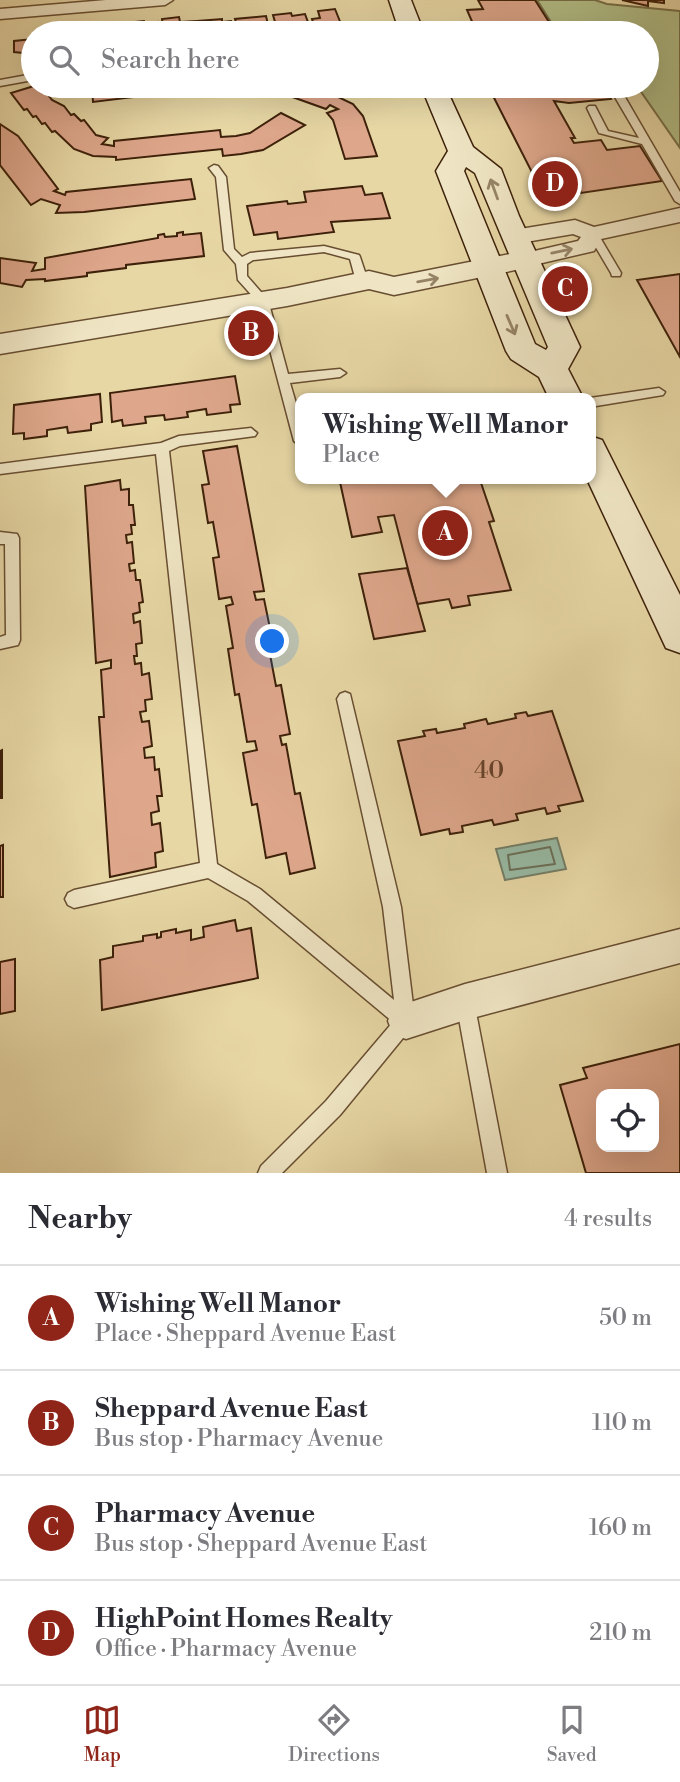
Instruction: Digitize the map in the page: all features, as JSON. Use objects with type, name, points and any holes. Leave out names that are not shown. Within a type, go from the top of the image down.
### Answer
[{"type":"main road","points":[[400,0],[408,21]]},
{"type":"main road","points":[[438,98],[461,151],[487,169],[564,347],[552,369]]},
{"type":"main road","points":[[461,151],[450,171],[522,351],[552,369],[564,393]]},
{"type":"main road","points":[[596,461],[680,636]]},
{"type":"street","points":[[0,14],[164,0]]},
{"type":"street","points":[[0,344],[365,281],[394,286],[483,256],[520,248],[586,246],[593,234],[680,215]]},
{"type":"street","points":[[406,1021],[465,1002],[680,946]]},
{"type":"lane","points":[[0,83],[21,79]]},
{"type":"lane","points":[[620,98],[680,201]]},
{"type":"lane","points":[[592,108],[604,133],[645,142]]},
{"type":"lane","points":[[214,168],[221,177],[229,250],[241,262],[242,277],[262,300],[295,415]]},
{"type":"lane","points":[[593,234],[616,273]]},
{"type":"lane","points":[[241,262],[250,257],[324,249],[355,257],[365,281]]},
{"type":"lane","points":[[283,379],[340,373]]},
{"type":"lane","points":[[596,402],[659,392]]},
{"type":"lane","points":[[0,469],[162,448],[179,441],[251,433]]},
{"type":"lane","points":[[162,448],[209,869]]},
{"type":"lane","points":[[0,538],[12,538],[13,640],[0,643]]},
{"type":"lane","points":[[268,1173],[333,1108],[406,1021],[392,906],[345,699]]},
{"type":"lane","points":[[74,899],[209,869],[254,895],[406,1021]]},
{"type":"lane","points":[[465,1002],[497,1173]]},
{"type":"shaded area","points":[[537,0],[595,0],[607,4],[680,11],[680,148],[645,98],[659,98],[659,21],[550,21]]},
{"type":"water","points":[[557,838],[566,869],[505,880],[496,849]]},
{"type":"building","points":[[478,0],[535,0],[548,21],[472,21],[467,10],[483,9]]},
{"type":"building","points":[[622,0],[664,0],[664,3],[648,1],[648,6]]},
{"type":"building","points":[[335,9],[340,21],[313,21],[312,19],[320,18],[318,11]]},
{"type":"building","points":[[305,14],[308,21],[275,21],[273,15]]},
{"type":"building","points":[[266,16],[267,21],[236,21]]},
{"type":"building","points":[[179,17],[180,21],[162,21]]},
{"type":"building","points":[[21,40],[21,53],[14,52],[14,41]]},
{"type":"building","points":[[21,90],[21,98],[50,98],[64,106],[71,115],[84,120],[96,135],[108,138],[102,144],[114,146],[114,141],[220,130],[221,137],[236,136],[250,133],[281,113],[305,125],[263,150],[223,156],[222,149],[116,160],[116,157],[93,156],[74,149],[45,123],[42,124],[36,116],[33,117],[27,109],[24,110],[11,93]]},
{"type":"building","points":[[93,98],[126,98],[93,102]]},
{"type":"building","points":[[295,98],[340,98],[353,104],[363,116],[377,156],[345,159],[333,120],[327,113],[338,109],[330,105],[326,109]]},
{"type":"building","points":[[494,98],[610,98],[569,103],[554,101],[575,138],[571,138],[574,143],[601,140],[607,150],[640,146],[662,181],[581,193],[579,188],[543,194]]},
{"type":"building","points":[[0,124],[18,136],[58,189],[54,191],[65,195],[66,192],[191,179],[195,199],[84,212],[56,213],[60,205],[41,199],[31,205],[0,165]]},
{"type":"building","points":[[362,186],[365,195],[382,193],[390,218],[331,222],[334,232],[278,239],[277,232],[254,235],[247,206],[287,201],[288,204],[306,202],[304,192]]},
{"type":"building","points":[[183,232],[183,235],[201,233],[204,256],[126,265],[126,268],[87,273],[87,276],[45,281],[26,280],[22,287],[0,283],[0,258],[36,263],[32,271],[45,269],[45,258],[158,238],[158,235],[164,234],[165,237],[177,236],[177,233]]},
{"type":"building","points":[[680,274],[680,357],[637,280]]},
{"type":"building","points":[[235,376],[240,404],[230,405],[231,412],[207,415],[206,409],[187,412],[188,417],[165,420],[164,415],[145,417],[146,423],[123,426],[122,420],[112,422],[110,393]]},
{"type":"building","points":[[100,394],[102,422],[91,424],[91,430],[68,433],[67,427],[47,430],[47,436],[24,439],[24,433],[13,434],[14,405]]},
{"type":"building","points":[[237,446],[264,591],[254,592],[256,600],[264,599],[273,643],[268,644],[276,686],[281,685],[290,734],[280,736],[282,745],[286,744],[295,794],[300,793],[315,868],[290,874],[286,853],[266,858],[257,804],[252,805],[243,753],[257,750],[255,741],[247,742],[239,694],[235,695],[228,649],[233,648],[226,606],[233,604],[231,597],[219,599],[213,558],[219,557],[213,522],[208,523],[202,485],[209,484],[203,451]]},
{"type":"building","points":[[120,480],[121,490],[129,489],[129,505],[133,505],[135,525],[131,525],[132,534],[126,535],[127,543],[132,542],[134,563],[129,564],[130,571],[135,570],[136,580],[140,580],[143,602],[139,603],[140,612],[133,614],[134,623],[140,621],[142,643],[136,644],[137,656],[134,656],[135,664],[141,663],[142,675],[149,673],[152,699],[145,700],[146,711],[140,712],[142,722],[149,721],[152,746],[144,748],[145,758],[154,757],[155,770],[159,769],[162,796],[157,796],[159,811],[151,813],[152,825],[160,823],[163,851],[155,853],[156,867],[110,877],[99,717],[104,717],[101,670],[111,668],[111,660],[96,663],[85,486]]},
{"type":"building","points":[[340,484],[481,484],[494,521],[489,522],[511,590],[468,596],[470,605],[452,608],[449,599],[417,604],[394,515],[378,517],[382,532],[352,537]]},
{"type":"building","points":[[407,568],[425,631],[374,639],[359,574]]},
{"type":"building","points":[[552,711],[583,801],[558,806],[560,811],[547,814],[545,808],[516,814],[518,820],[494,825],[492,820],[462,826],[463,832],[450,834],[449,829],[421,835],[398,741],[425,736],[423,731],[436,729],[437,733],[465,728],[464,724],[486,719],[488,724],[516,718],[515,714],[526,712],[528,716]]},
{"type":"building","points":[[2,750],[2,798],[0,798],[0,751]]},
{"type":"building","points":[[3,845],[3,897],[0,897],[0,846]]},
{"type":"building","points":[[235,920],[237,931],[251,928],[258,978],[102,1010],[100,960],[113,957],[113,946],[143,941],[143,936],[157,934],[157,938],[161,937],[161,932],[176,929],[176,933],[191,930],[191,940],[204,937],[203,927]]},
{"type":"building","points":[[15,959],[15,1011],[0,1014],[0,962]]},
{"type":"building","points":[[680,1044],[680,1173],[586,1173],[560,1085],[587,1078],[583,1068]]},
{"type":"place","name":"HighPoint Homes Realty","points":[[555,184]]},
{"type":"place","name":"Pharmacy Avenue","points":[[565,289]]},
{"type":"place","name":"Sheppard Avenue East","points":[[251,333]]},
{"type":"place","name":"Wishing Well Manor","points":[[445,533]]}]
